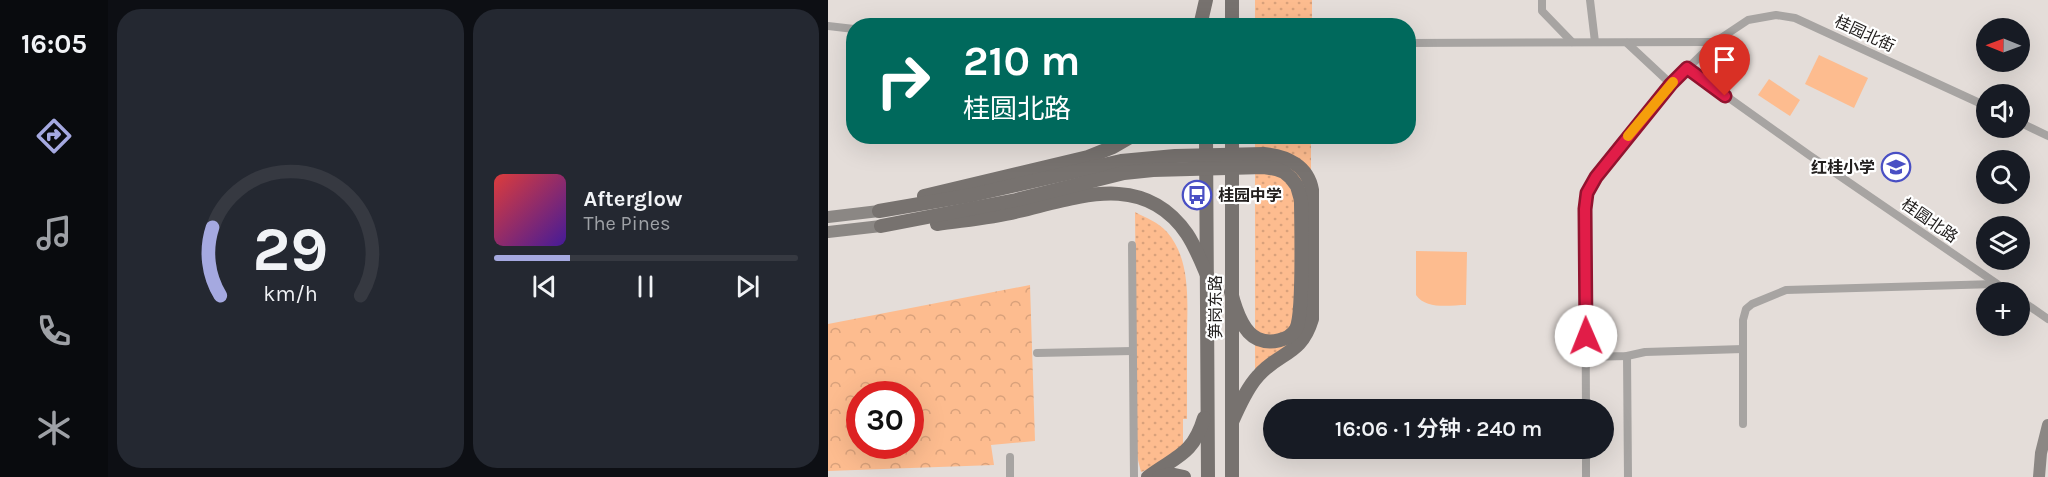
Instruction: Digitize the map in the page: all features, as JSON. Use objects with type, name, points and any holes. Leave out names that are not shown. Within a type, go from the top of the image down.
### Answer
[{"type":"main road","points":[[1202,18],[1206,0]]},
{"type":"main road","points":[[1206,0],[1207,18]]},
{"type":"main road","points":[[1232,0],[1232,18]]},
{"type":"main road","points":[[879,211],[936,192],[1088,157],[1118,144]]},
{"type":"main road","name":"笋岗东路","points":[[1206,144],[1208,477]]},
{"type":"main road","name":"笋岗东路","points":[[1232,144],[1232,477]]},
{"type":"main road","points":[[828,217],[972,195],[1098,165],[1145,158],[1264,154],[1292,160],[1306,173],[1312,190],[1312,319],[1300,345],[1268,367],[1254,381],[1232,422]]},
{"type":"main road","points":[[828,232],[881,226],[1016,200],[1124,173],[1264,167],[1284,172],[1297,186],[1301,200],[1300,306],[1296,329],[1289,337],[1282,340],[1258,339],[1243,324],[1231,292]]},
{"type":"main road","points":[[881,226],[924,225],[977,219],[1018,212],[1075,196],[1103,193],[1129,194],[1162,209],[1176,221],[1187,234],[1207,275]]},
{"type":"main road","points":[[1148,477],[1190,448],[1198,435],[1208,405]]},
{"type":"main road","points":[[2039,477],[2041,453],[2048,425]]},
{"type":"main road","points":[[1159,477],[1170,474],[1184,477]]},
{"type":"street","points":[[1542,0],[1542,11],[1572,42]]},
{"type":"street","points":[[1590,0],[1595,42]]},
{"type":"street","name":"桂园北街","points":[[1586,399],[1585,209],[1587,193],[1596,177],[1671,84],[1715,42],[1748,20],[1776,15],[1788,16],[1976,101]]},
{"type":"street","points":[[828,26],[846,28]]},
{"type":"street","points":[[1416,43],[1715,42]]},
{"type":"street","points":[[1627,43],[1671,84]]},
{"type":"street","name":"桂圆北路","points":[[1687,68],[1993,282]]},
{"type":"street","points":[[2030,127],[2048,136]]},
{"type":"street","points":[[1132,245],[1134,477]]},
{"type":"street","points":[[1743,424],[1743,320],[1746,309],[1752,304],[1786,290],[1976,285]]},
{"type":"street","points":[[2030,307],[2048,319]]},
{"type":"street","points":[[1586,357],[1627,356],[1645,352],[1743,349]]},
{"type":"street","points":[[1037,353],[1132,351]]},
{"type":"street","points":[[1627,356],[1628,477]]},
{"type":"street","points":[[1010,458],[1010,477]]},
{"type":"street","points":[[1586,459],[1586,477]]},
{"type":"green space","points":[[1255,0],[1312,0],[1312,18],[1255,18]]},
{"type":"green space","points":[[1819,55],[1868,78],[1854,108],[1805,84]]},
{"type":"green space","points":[[1769,79],[1800,100],[1790,116],[1758,95]]},
{"type":"green space","points":[[1255,144],[1311,144],[1311,321],[1305,333],[1255,375]]},
{"type":"green space","points":[[1135,212],[1160,225],[1175,243],[1184,269],[1187,297],[1187,419],[1183,419],[1183,447],[1141,472],[1137,456]]},
{"type":"green space","points":[[1416,251],[1467,252],[1466,305],[1439,306],[1420,300],[1416,295]]},
{"type":"green space","points":[[1030,285],[1035,441],[991,445],[994,465],[828,471],[828,324]]},
{"type":"slow traffic","points":[[1628,136],[1673,82]]},
{"type":"place","name":"红桂小学","points":[[1896,167]]},
{"type":"place","name":"桂园中学","points":[[1197,195]]},
{"type":"route","points":[[1586,336],[1585,209],[1587,193],[1596,177],[1671,84],[1687,68],[1725,96]]}]
